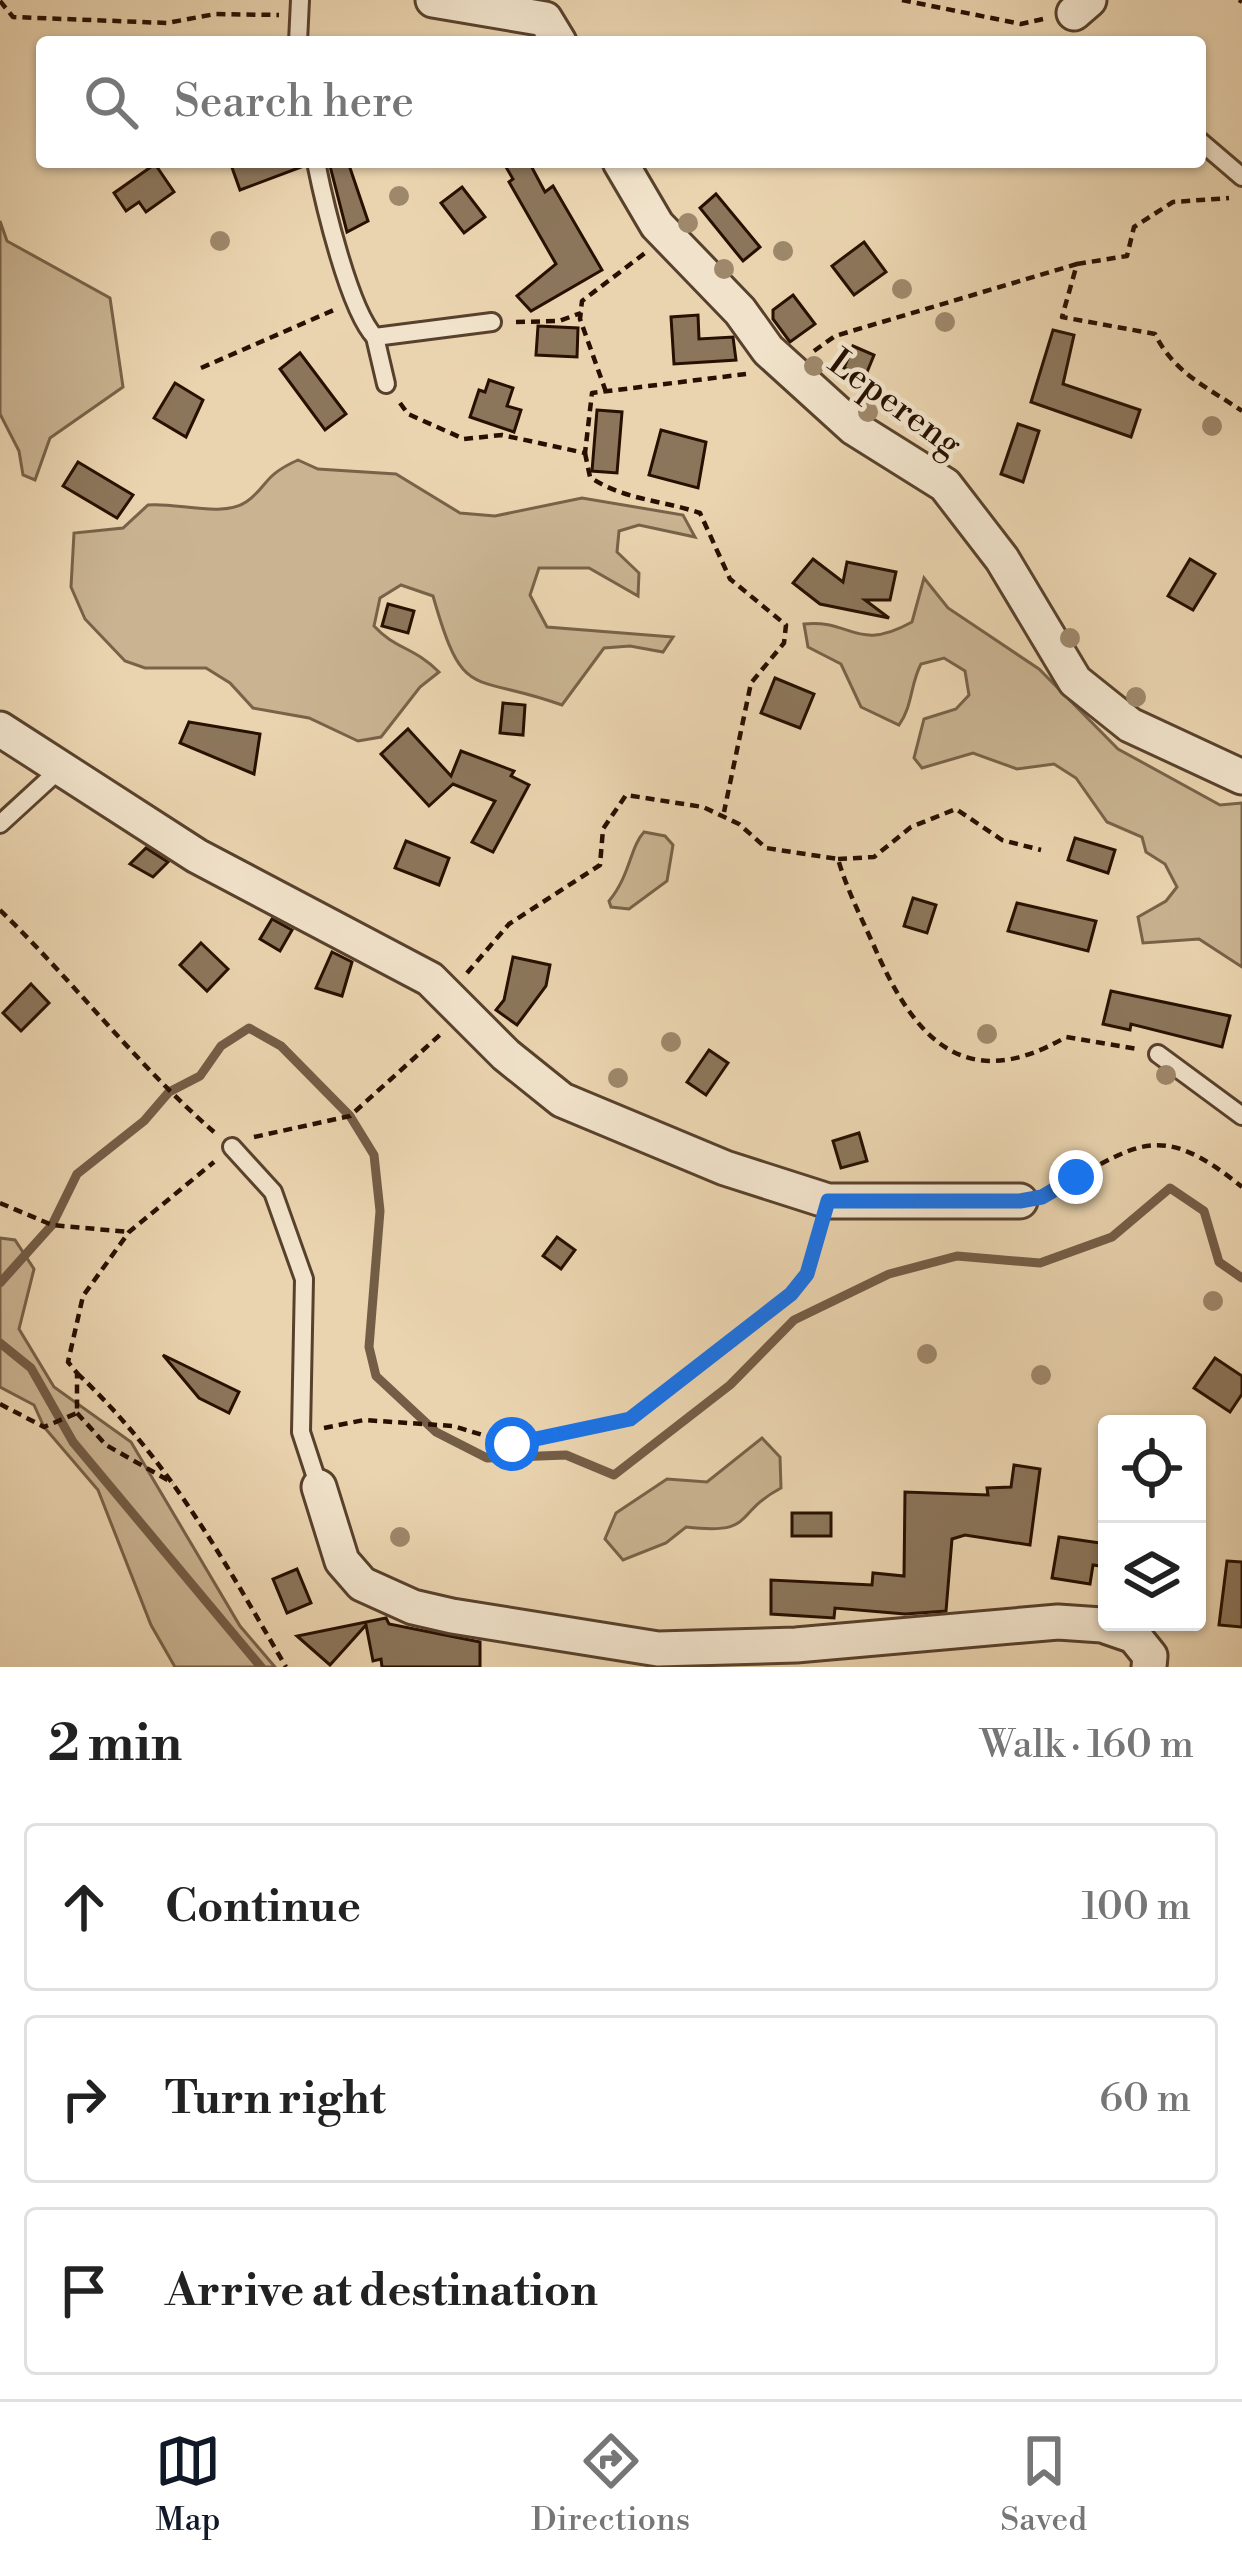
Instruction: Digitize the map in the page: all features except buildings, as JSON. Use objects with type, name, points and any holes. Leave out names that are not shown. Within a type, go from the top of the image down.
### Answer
[{"type":"street","points":[[433,0],[545,20],[555,36]]},
{"type":"street","name":"Lepereng","points":[[624,168],[657,225],[778,360],[854,428],[945,484],[1002,559],[1076,681],[1130,725],[1242,777]]},
{"type":"street","points":[[0,729],[196,856],[430,979],[506,1055],[562,1100],[725,1168],[828,1201],[1020,1201]]},
{"type":"street","points":[[319,1487],[342,1561],[362,1583],[413,1607],[658,1648],[796,1645],[1058,1622],[1102,1625],[1134,1636],[1150,1656],[1149,1667]]},
{"type":"lane","points":[[1206,147],[1242,180]]},
{"type":"lane","points":[[318,168],[365,327],[375,337],[386,384]]},
{"type":"lane","points":[[375,337],[492,322]]},
{"type":"lane","points":[[0,824],[60,769]]},
{"type":"lane","points":[[1158,1054],[1242,1115]]},
{"type":"lane","points":[[232,1147],[272,1192],[304,1279],[301,1432],[319,1487]]},
{"type":"path","points":[[902,0],[1021,24],[1082,7]]},
{"type":"path","points":[[0,1],[13,17],[74,16],[106,23],[167,23],[299,8]]},
{"type":"path","points":[[724,815],[751,682],[763,662],[784,644],[786,625],[730,579],[700,513],[654,497],[617,496],[590,477],[585,453],[592,393],[745,375],[835,336],[1077,265],[1127,256],[1134,227],[1173,202],[1226,201],[1242,180]]},
{"type":"path","points":[[606,392],[581,313],[582,301],[669,235]]},
{"type":"path","points":[[1077,265],[1062,316],[1155,334],[1166,357],[1192,380],[1242,411]]},
{"type":"path","points":[[201,368],[324,316],[356,296]]},
{"type":"path","points":[[492,322],[559,321],[581,313]]},
{"type":"path","points":[[386,384],[408,414],[464,439],[502,435],[585,453]]},
{"type":"path","points":[[430,979],[446,969],[466,974],[508,924],[599,866],[603,829],[626,795],[724,815],[766,848],[838,859],[874,857],[911,827],[956,809],[1002,839],[1041,850]]},
{"type":"path","points":[[838,859],[901,1004],[936,1044],[987,1058],[1018,1057],[1066,1037],[1092,1037],[1158,1054]]},
{"type":"path","points":[[0,910],[57,964],[169,1092],[232,1147]]},
{"type":"path","points":[[286,1667],[178,1484],[133,1425],[68,1363],[83,1295],[129,1232],[232,1147],[350,1116],[464,1010]]},
{"type":"path","points":[[1020,1201],[1042,1197],[1131,1150],[1162,1143],[1192,1149],[1242,1187]]},
{"type":"path","points":[[301,1432],[364,1420],[453,1426],[512,1444],[630,1419],[791,1294],[807,1274],[828,1201]]},
{"type":"path","points":[[0,1203],[52,1225],[129,1232]]},
{"type":"path","points":[[77,1372],[77,1413],[106,1445],[178,1484]]},
{"type":"path","points":[[0,1404],[44,1426],[77,1413]]},
{"type":"shaded area","points":[[0,221],[7,241],[110,298],[123,387],[50,438],[35,480],[23,475],[19,451],[0,414]]},
{"type":"shaded area","points":[[298,460],[318,469],[396,474],[460,513],[495,516],[582,498],[683,515],[695,537],[639,525],[619,531],[617,552],[639,573],[638,596],[589,568],[539,568],[530,595],[547,627],[673,637],[663,652],[630,646],[604,648],[562,705],[475,679],[453,654],[433,596],[401,585],[380,598],[374,626],[439,672],[420,687],[381,737],[358,741],[309,718],[253,708],[230,683],[206,668],[145,668],[125,661],[85,619],[71,587],[74,533],[123,528],[148,505],[236,507]]},
{"type":"shaded area","points":[[924,578],[948,608],[1039,669],[1118,749],[1220,805],[1242,803],[1242,967],[1199,939],[1143,943],[1138,917],[1166,901],[1177,887],[1165,864],[1146,852],[1142,837],[1107,822],[1076,778],[1054,764],[1017,769],[973,753],[922,768],[914,758],[924,719],[956,709],[969,695],[965,671],[944,658],[921,664],[899,725],[861,707],[841,664],[808,647],[804,624],[878,635],[912,622]]},
{"type":"shaded area","points":[[644,832],[665,836],[673,845],[667,881],[629,909],[611,907],[609,901]]},
{"type":"shaded area","points":[[0,1238],[15,1240],[34,1269],[19,1329],[54,1387],[131,1442],[240,1626],[275,1667],[175,1667],[151,1625],[98,1490],[44,1427],[34,1405],[0,1387]]},
{"type":"shaded area","points":[[762,1438],[780,1457],[781,1488],[742,1520],[724,1528],[686,1527],[666,1543],[623,1560],[605,1539],[616,1513],[667,1479],[707,1482]]},
{"type":"waterway","points":[[0,1283],[52,1225],[77,1174],[144,1121],[169,1092],[200,1076],[221,1046],[249,1028],[281,1046],[350,1116],[374,1155],[380,1211],[369,1347],[376,1376],[436,1432],[487,1458],[566,1455],[614,1475],[730,1385],[794,1320],[889,1274],[957,1256],[1040,1263],[1112,1237],[1170,1188],[1204,1211],[1219,1262],[1242,1278]]},
{"type":"waterway","points":[[0,1343],[31,1368],[73,1442],[261,1667]]},
{"type":"route","points":[[512,1444],[630,1419],[662,1397],[791,1294],[807,1274],[828,1201],[1020,1201],[1042,1197],[1076,1177]]}]
